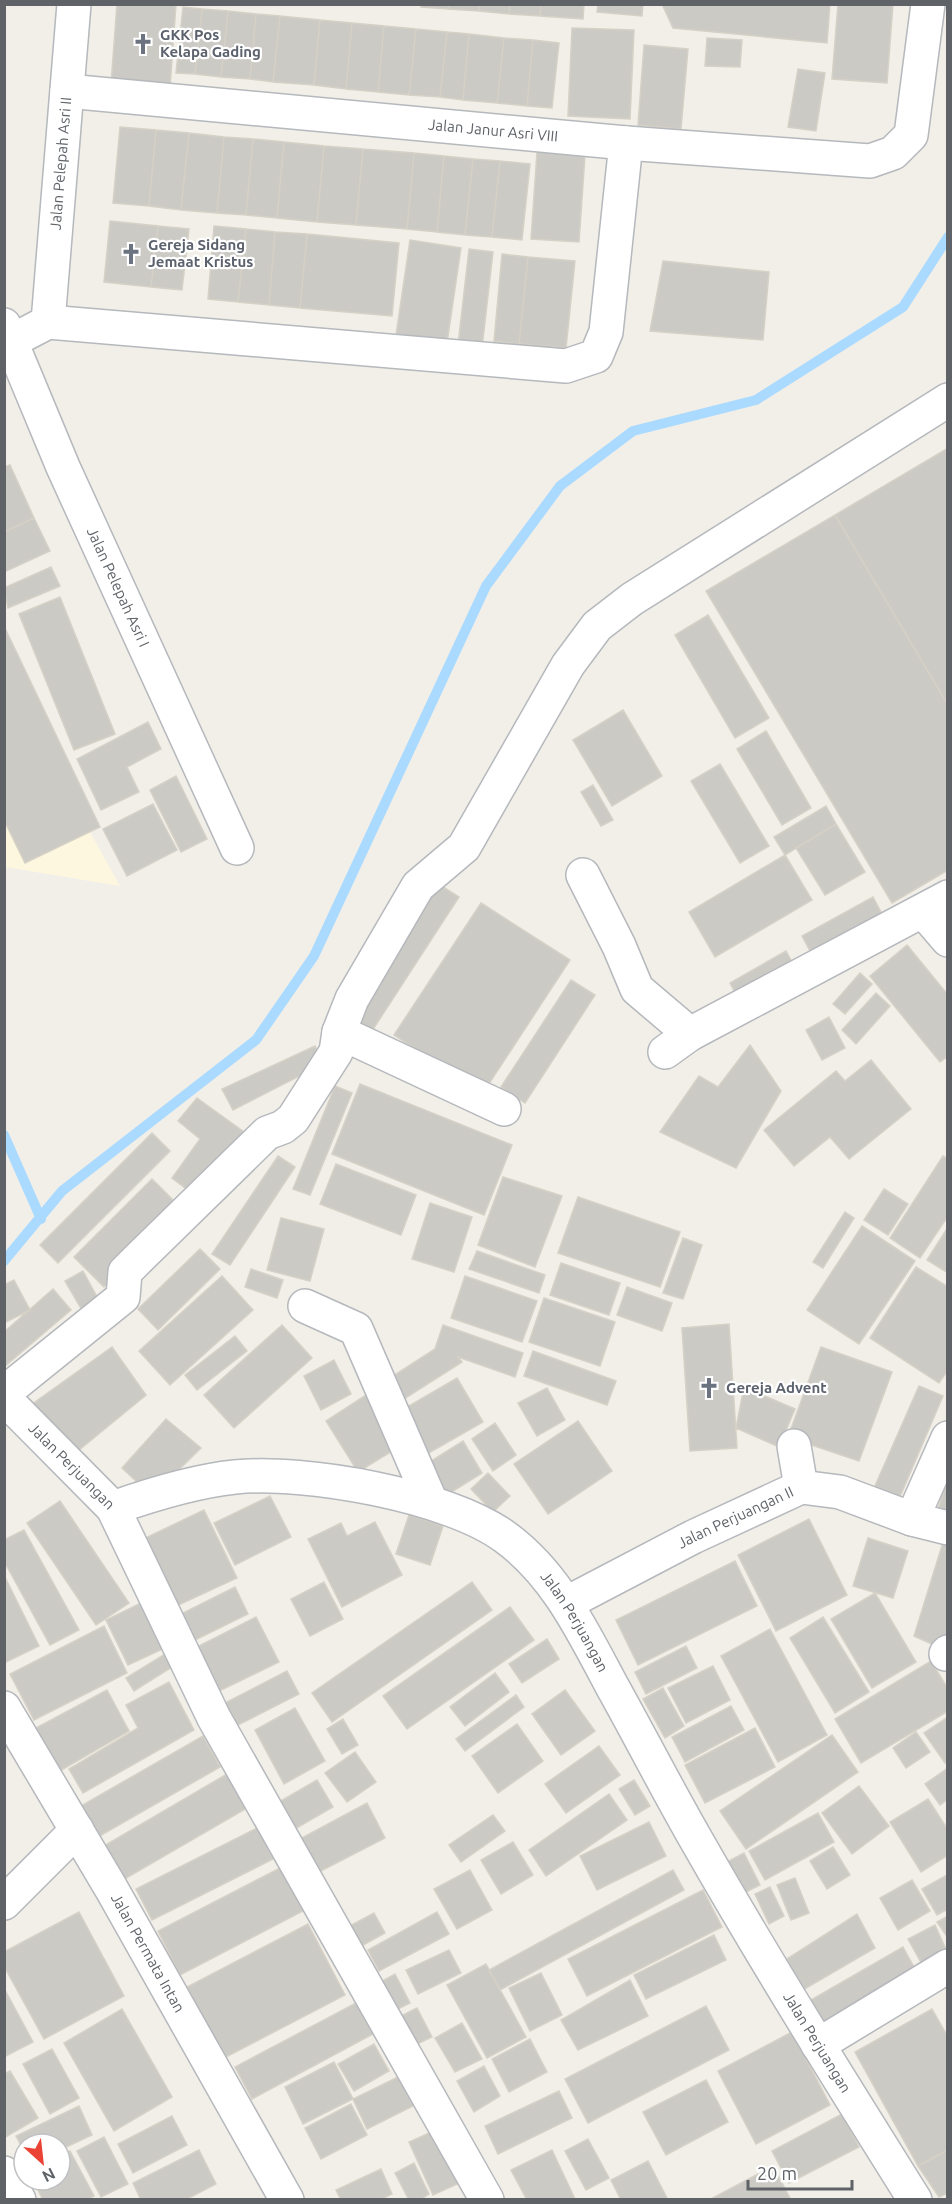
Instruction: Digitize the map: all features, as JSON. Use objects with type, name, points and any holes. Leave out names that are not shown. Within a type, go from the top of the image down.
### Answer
[{"type":"street","name":"Jalan Pelepah Asri II","points":[[48,322],[74,4]]},
{"type":"street","name":"Jalan Janur Asri VIII","points":[[67,91],[626,143],[870,161],[892,153],[911,135],[928,4]]},
{"type":"street","points":[[7,337],[48,322],[566,366],[596,356],[606,332],[626,143]]},
{"type":"street","name":"Jalan Pelepah Asri I","points":[[7,337],[63,467],[237,848]]},
{"type":"street","points":[[4,1393],[123,1297],[125,1272],[267,1133],[283,1127],[293,1119],[336,1052],[339,1032],[352,999],[418,886],[464,847],[568,665],[597,626],[632,599],[948,400]]},
{"type":"street","points":[[583,875],[619,946],[637,989],[677,1043],[936,905],[948,940]]},
{"type":"street","points":[[339,1032],[504,1109]]},
{"type":"street","points":[[305,1306],[356,1329],[431,1502]]},
{"type":"street","name":"Jalan Perjuangan","points":[[4,1398],[113,1508],[144,1497],[234,1477],[282,1477],[343,1484],[431,1502],[503,1535],[528,1556],[567,1604],[697,1842],[818,2045],[915,2199]]},
{"type":"street","points":[[912,1519],[948,1438]]},
{"type":"street","points":[[794,1446],[801,1487]]},
{"type":"street","name":"Jalan Perjuangan II","points":[[567,1604],[693,1537],[801,1487],[840,1492],[912,1519],[948,1528]]},
{"type":"street","points":[[113,1508],[214,1718],[487,2199]]},
{"type":"street","name":"Jalan Permata Intan","points":[[4,1708],[77,1830],[287,2199]]},
{"type":"street","points":[[4,1903],[77,1830]]},
{"type":"street","points":[[818,2045],[948,1966]]},
{"type":"street","points":[[4,2173],[19,2199]]},
{"type":"shaded area","points":[[5,679],[120,886],[5,867]]},
{"type":"building","name":"GKK Pos Kelapa Gading","points":[[117,4],[176,4],[170,88],[111,84]]},
{"type":"building","points":[[421,4],[449,4],[448,9],[421,7]]},
{"type":"building","points":[[449,4],[479,4],[479,11],[448,9]]},
{"type":"building","points":[[479,4],[510,4],[509,14],[479,11]]},
{"type":"building","points":[[510,4],[541,4],[540,16],[509,14]]},
{"type":"building","points":[[541,4],[584,4],[583,19],[540,16]]},
{"type":"building","points":[[598,4],[643,4],[642,16],[597,12]]},
{"type":"building","points":[[662,4],[830,4],[827,43],[673,28]]},
{"type":"building","points":[[838,4],[893,4],[887,83],[832,79]]},
{"type":"building","points":[[183,7],[202,9],[195,74],[176,73]]},
{"type":"building","points":[[202,9],[228,11],[221,77],[195,74]]},
{"type":"building","points":[[228,11],[256,14],[250,79],[221,77]]},
{"type":"building","points":[[256,14],[280,16],[273,82],[250,79]]},
{"type":"building","points":[[280,16],[320,20],[314,85],[273,82]]},
{"type":"building","points":[[320,20],[352,23],[346,89],[314,85]]},
{"type":"building","points":[[352,23],[384,26],[378,92],[346,89]]},
{"type":"building","points":[[384,26],[416,29],[409,95],[378,92]]},
{"type":"building","points":[[572,28],[634,30],[630,119],[568,116]]},
{"type":"building","points":[[416,29],[447,32],[440,97],[409,95]]},
{"type":"building","points":[[447,32],[469,34],[463,100],[440,97]]},
{"type":"building","points":[[469,34],[504,38],[497,103],[463,100]]},
{"type":"building","points":[[504,38],[533,40],[527,106],[497,103]]},
{"type":"building","points":[[707,38],[742,40],[740,67],[705,66]]},
{"type":"building","points":[[533,40],[559,43],[552,108],[527,106]]},
{"type":"building","points":[[644,45],[688,49],[681,129],[638,125]]},
{"type":"building","points":[[798,69],[825,73],[816,131],[788,127]]},
{"type":"building","points":[[120,127],[156,130],[149,206],[113,203]]},
{"type":"building","points":[[156,130],[189,133],[181,210],[149,206]]},
{"type":"building","points":[[189,133],[224,137],[217,213],[181,210]]},
{"type":"building","points":[[224,137],[253,139],[246,215],[217,213]]},
{"type":"building","points":[[253,139],[284,142],[277,218],[246,215]]},
{"type":"building","points":[[284,142],[324,146],[317,222],[277,218]]},
{"type":"building","points":[[324,146],[363,149],[356,225],[317,222]]},
{"type":"building","points":[[363,149],[414,153],[407,229],[356,225]]},
{"type":"building","points":[[537,152],[585,155],[579,242],[531,239]]},
{"type":"building","points":[[414,153],[444,156],[437,232],[407,229]]},
{"type":"building","points":[[444,156],[473,159],[465,235],[437,232]]},
{"type":"building","points":[[473,159],[500,161],[492,237],[465,235]]},
{"type":"building","points":[[500,161],[530,164],[522,240],[492,237]]},
{"type":"building","name":"Gereja Sidang Jemaat Kristus","points":[[110,221],[158,226],[151,287],[104,282]]},
{"type":"building","points":[[158,226],[189,229],[182,290],[151,287]]},
{"type":"building","points":[[214,226],[246,229],[238,302],[208,299]]},
{"type":"building","points":[[246,229],[275,232],[269,305],[238,302]]},
{"type":"building","points":[[275,232],[307,234],[300,308],[269,305]]},
{"type":"building","points":[[307,234],[399,243],[392,316],[300,308]]},
{"type":"building","points":[[410,240],[461,248],[447,343],[396,335]]},
{"type":"building","points":[[469,249],[493,252],[482,348],[458,345]]},
{"type":"building","points":[[502,254],[528,257],[519,344],[494,341]]},
{"type":"building","points":[[528,257],[575,261],[566,348],[519,344]]},
{"type":"building","points":[[663,261],[769,272],[763,340],[650,331]]},
{"type":"building","points":[[948,448],[948,705],[835,515]]},
{"type":"building","points":[[10,465],[34,518],[4,532],[4,467]]},
{"type":"building","points":[[835,515],[948,705],[948,870],[892,903],[706,591]]},
{"type":"building","points":[[34,518],[50,551],[4,572],[4,532]]},
{"type":"building","points":[[51,567],[60,586],[8,608],[4,588]]},
{"type":"building","points":[[60,597],[115,734],[74,750],[19,614]]},
{"type":"building","points":[[708,615],[769,718],[735,738],[675,635]]},
{"type":"building","points":[[4,626],[100,827],[25,863],[4,820]]},
{"type":"building","points":[[623,710],[662,776],[612,806],[573,740]]},
{"type":"building","points":[[148,722],[161,749],[127,767],[139,792],[101,810],[77,759]]},
{"type":"building","points":[[766,731],[811,808],[782,825],[737,749]]},
{"type":"building","points":[[720,764],[769,846],[740,863],[691,781]]},
{"type":"building","points":[[176,776],[207,839],[181,852],[150,790]]},
{"type":"building","points":[[593,785],[613,820],[601,826],[581,792]]},
{"type":"building","points":[[153,804],[177,850],[127,876],[103,829]]},
{"type":"building","points":[[826,806],[836,824],[785,855],[774,837]]},
{"type":"building","points":[[836,824],[865,872],[825,895],[796,848]]},
{"type":"building","points":[[785,855],[812,900],[715,957],[689,912]]},
{"type":"building","points":[[432,880],[459,897],[370,1034],[346,1018]]},
{"type":"building","points":[[873,897],[889,927],[818,966],[802,936]]},
{"type":"building","points":[[481,903],[570,960],[483,1093],[394,1035]]},
{"type":"building","points":[[907,945],[948,995],[948,1056],[940,1062],[870,976]]},
{"type":"building","points":[[786,951],[797,971],[741,1003],[730,983]]},
{"type":"building","points":[[860,973],[872,984],[845,1014],[833,1004]]},
{"type":"building","points":[[571,980],[595,995],[525,1103],[501,1087]]},
{"type":"building","points":[[876,993],[890,1006],[856,1044],[842,1030]]},
{"type":"building","points":[[829,1017],[845,1048],[822,1060],[806,1030]]},
{"type":"building","points":[[750,1045],[781,1091],[736,1168],[660,1132],[699,1076],[718,1087]]},
{"type":"building","points":[[315,1046],[323,1064],[233,1110],[222,1089]]},
{"type":"building","points":[[871,1060],[911,1109],[849,1159],[830,1137],[794,1166],[764,1130],[836,1071],[845,1081]]},
{"type":"building","points":[[360,1084],[512,1145],[484,1215],[332,1154]]},
{"type":"building","points":[[335,1086],[352,1093],[310,1195],[293,1189]]},
{"type":"building","points":[[197,1098],[244,1132],[197,1197],[172,1178],[200,1139],[178,1121]]},
{"type":"building","points":[[152,1133],[170,1151],[58,1263],[40,1245]]},
{"type":"building","points":[[278,1156],[295,1167],[230,1265],[212,1254]]},
{"type":"building","points":[[943,1156],[948,1159],[948,1216],[920,1258],[890,1238]]},
{"type":"building","points":[[336,1164],[416,1195],[401,1235],[320,1204]]},
{"type":"building","points":[[503,1177],[562,1196],[535,1267],[478,1245]]},
{"type":"building","points":[[152,1179],[182,1209],[104,1287],[74,1257]]},
{"type":"building","points":[[884,1189],[908,1204],[888,1235],[864,1220]]},
{"type":"building","points":[[578,1197],[680,1232],[660,1287],[558,1253]]},
{"type":"building","points":[[430,1203],[472,1217],[454,1272],[412,1259]]},
{"type":"building","points":[[845,1212],[854,1218],[823,1268],[813,1262]]},
{"type":"building","points":[[281,1218],[324,1229],[310,1281],[267,1270]]},
{"type":"building","points":[[862,1226],[915,1261],[859,1344],[807,1310]]},
{"type":"building","points":[[948,1227],[948,1273],[927,1260]]},
{"type":"building","points":[[683,1238],[702,1245],[683,1299],[663,1293]]},
{"type":"building","points":[[200,1249],[220,1269],[158,1330],[138,1309]]},
{"type":"building","points":[[477,1251],[545,1275],[539,1293],[469,1269]]},
{"type":"building","points":[[561,1263],[620,1283],[609,1315],[550,1295]]},
{"type":"building","points":[[916,1267],[948,1287],[948,1370],[939,1383],[870,1338]]},
{"type":"building","points":[[251,1269],[283,1280],[277,1298],[245,1287]]},
{"type":"building","points":[[83,1271],[103,1308],[86,1317],[65,1281]]},
{"type":"building","points":[[222,1276],[253,1310],[170,1385],[139,1351]]},
{"type":"building","points":[[465,1276],[537,1301],[522,1342],[451,1318]]},
{"type":"building","points":[[14,1280],[30,1310],[4,1323],[4,1285]]},
{"type":"building","points":[[627,1287],[672,1303],[662,1331],[617,1315]]},
{"type":"building","points":[[53,1289],[71,1310],[4,1367],[4,1332]]},
{"type":"building","points":[[544,1298],[615,1322],[600,1366],[529,1342]]},
{"type":"building","name":"Gereja Advent","points":[[729,1324],[737,1448],[690,1451],[682,1328]]},
{"type":"building","points":[[282,1325],[312,1358],[234,1428],[204,1395]]},
{"type":"building","points":[[443,1325],[523,1353],[515,1377],[458,1357],[462,1362],[404,1399],[390,1378],[435,1349]]},
{"type":"building","points":[[235,1336],[247,1351],[197,1390],[185,1375]]},
{"type":"building","points":[[112,1347],[146,1395],[73,1455],[31,1405]]},
{"type":"building","points":[[821,1347],[892,1372],[859,1461],[788,1437]]},
{"type":"building","points":[[533,1351],[616,1381],[607,1405],[524,1376]]},
{"type":"building","points":[[334,1360],[351,1394],[321,1410],[304,1376]]},
{"type":"building","points":[[457,1378],[483,1422],[427,1454],[402,1410]]},
{"type":"building","points":[[919,1386],[943,1396],[899,1499],[874,1488]]},
{"type":"building","points":[[744,1387],[795,1409],[779,1447],[736,1428]]},
{"type":"building","points":[[547,1388],[565,1420],[537,1436],[518,1403]]},
{"type":"building","points":[[369,1393],[402,1445],[358,1472],[326,1421]]},
{"type":"building","points":[[166,1419],[201,1448],[152,1496],[122,1468]]},
{"type":"building","points":[[578,1421],[612,1471],[548,1514],[514,1464]]},
{"type":"building","points":[[495,1423],[516,1455],[493,1471],[472,1439]]},
{"type":"building","points":[[463,1441],[482,1473],[447,1495],[428,1463]]},
{"type":"building","points":[[488,1473],[510,1496],[493,1512],[471,1489]]},
{"type":"building","points":[[948,1478],[948,1512],[938,1509]]},
{"type":"building","points":[[270,1496],[291,1537],[235,1565],[214,1523]]},
{"type":"building","points":[[60,1501],[129,1603],[96,1625],[27,1523]]},
{"type":"building","points":[[204,1510],[237,1578],[172,1608],[137,1542]]},
{"type":"building","points":[[409,1515],[443,1526],[430,1565],[396,1554]]},
{"type":"building","points":[[809,1519],[847,1595],[776,1631],[738,1555]]},
{"type":"building","points":[[375,1522],[402,1575],[342,1607],[308,1539],[341,1523],[347,1536]]},
{"type":"building","points":[[24,1530],[79,1630],[50,1645],[4,1561],[4,1540]]},
{"type":"building","points":[[868,1538],[908,1551],[893,1598],[853,1586]]},
{"type":"building","points":[[944,1539],[948,1540],[948,1642],[943,1649],[914,1636]]},
{"type":"building","points":[[735,1561],[757,1606],[638,1665],[616,1620]]},
{"type":"building","points":[[4,1575],[39,1646],[4,1663]]},
{"type":"building","points":[[324,1582],[343,1619],[310,1636],[291,1599]]},
{"type":"building","points":[[472,1582],[492,1610],[332,1722],[312,1693]]},
{"type":"building","points":[[235,1587],[248,1614],[185,1645],[171,1619]]},
{"type":"building","points":[[875,1593],[916,1662],[872,1688],[831,1619]]},
{"type":"building","points":[[143,1602],[165,1648],[128,1665],[106,1620]]},
{"type":"building","points":[[510,1607],[534,1640],[407,1729],[383,1696]]},
{"type":"building","points":[[256,1617],[279,1662],[215,1693],[189,1651]]},
{"type":"building","points":[[823,1617],[869,1692],[835,1713],[790,1638]]},
{"type":"building","points":[[104,1626],[127,1673],[34,1720],[10,1674]]},
{"type":"building","points":[[770,1629],[827,1735],[778,1762],[721,1656]]},
{"type":"building","points":[[547,1639],[559,1659],[522,1683],[509,1664]]},
{"type":"building","points":[[686,1646],[697,1668],[646,1694],[635,1672]]},
{"type":"building","points":[[165,1654],[172,1667],[134,1691],[126,1678]]},
{"type":"building","points":[[931,1661],[948,1689],[948,1711],[861,1763],[835,1719]]},
{"type":"building","points":[[713,1666],[730,1700],[686,1723],[668,1688]]},
{"type":"building","points":[[287,1671],[299,1694],[232,1728],[221,1705]]},
{"type":"building","points":[[495,1673],[509,1692],[465,1726],[450,1707]]},
{"type":"building","points":[[169,1682],[194,1730],[83,1793],[69,1769],[138,1728],[126,1705]]},
{"type":"building","points":[[663,1688],[684,1726],[665,1738],[643,1699]]},
{"type":"building","points":[[107,1690],[129,1731],[58,1772],[34,1729]]},
{"type":"building","points":[[565,1690],[595,1731],[561,1755],[532,1714]]},
{"type":"building","points":[[516,1695],[524,1707],[465,1751],[456,1739]]},
{"type":"building","points":[[731,1706],[744,1730],[685,1762],[672,1737]]},
{"type":"building","points":[[295,1708],[325,1761],[284,1784],[255,1730]]},
{"type":"building","points":[[948,1717],[948,1761],[945,1763],[924,1733]]},
{"type":"building","points":[[343,1719],[358,1745],[342,1754],[327,1729]]},
{"type":"building","points":[[517,1724],[543,1761],[498,1793],[472,1756]]},
{"type":"building","points":[[755,1728],[775,1767],[705,1803],[685,1765]]},
{"type":"building","points":[[916,1732],[930,1752],[906,1768],[893,1748]]},
{"type":"building","points":[[832,1735],[858,1772],[746,1849],[720,1811]]},
{"type":"building","points":[[203,1736],[220,1767],[91,1841],[74,1810]]},
{"type":"building","points":[[599,1746],[620,1775],[566,1813],[545,1784]]},
{"type":"building","points":[[355,1752],[376,1782],[347,1802],[325,1773]]},
{"type":"building","points":[[948,1768],[948,1799],[940,1805],[925,1784]]},
{"type":"building","points":[[227,1774],[247,1808],[116,1884],[97,1850]]},
{"type":"building","points":[[317,1780],[333,1807],[288,1833],[272,1806]]},
{"type":"building","points":[[634,1780],[650,1806],[635,1815],[619,1789]]},
{"type":"building","points":[[859,1786],[889,1826],[852,1854],[822,1813]]},
{"type":"building","points":[[609,1794],[627,1820],[546,1876],[529,1850]]},
{"type":"building","points":[[928,1799],[948,1830],[948,1855],[921,1872],[890,1822]]},
{"type":"building","points":[[367,1803],[385,1838],[317,1873],[298,1840]]},
{"type":"building","points":[[818,1813],[834,1842],[765,1880],[749,1851]]},
{"type":"building","points":[[493,1815],[505,1831],[461,1862],[449,1845]]},
{"type":"building","points":[[649,1822],[666,1856],[597,1890],[580,1856]]},
{"type":"building","points":[[257,1828],[273,1859],[152,1920],[136,1889]]},
{"type":"building","points":[[513,1842],[533,1875],[501,1894],[481,1860]]},
{"type":"building","points":[[833,1847],[850,1875],[827,1889],[810,1861]]},
{"type":"building","points":[[744,1853],[760,1885],[736,1897],[721,1865]]},
{"type":"building","points":[[280,1868],[303,1911],[180,1975],[158,1931]]},
{"type":"building","points":[[470,1870],[492,1910],[457,1929],[434,1889]]},
{"type":"building","points":[[673,1870],[684,1890],[500,1990],[489,1970]]},
{"type":"building","points":[[947,1875],[948,1909],[937,1915],[922,1889]]},
{"type":"building","points":[[795,1878],[809,1913],[791,1920],[777,1885]]},
{"type":"building","points":[[912,1880],[930,1911],[898,1930],[880,1898]]},
{"type":"building","points":[[770,1887],[784,1916],[769,1924],[755,1894]]},
{"type":"building","points":[[703,1890],[722,1927],[587,1996],[568,1959]]},
{"type":"building","points":[[79,1912],[124,1996],[44,2039],[4,1966],[4,1952]]},
{"type":"building","points":[[437,1912],[449,1934],[379,1971],[368,1950]]},
{"type":"building","points":[[374,1913],[385,1933],[358,1948],[346,1928]]},
{"type":"building","points":[[857,1914],[875,1948],[796,1994],[779,1964]]},
{"type":"building","points":[[948,1916],[948,1938],[937,1922]]},
{"type":"building","points":[[308,1924],[345,1995],[224,2058],[187,1987]]},
{"type":"building","points":[[935,1925],[948,1954],[923,1966],[908,1939]]},
{"type":"building","points":[[714,1935],[726,1960],[646,1999],[634,1975]]},
{"type":"building","points":[[903,1947],[920,1978],[821,2034],[804,2004]]},
{"type":"building","points":[[449,1950],[461,1973],[418,1994],[406,1970]]},
{"type":"building","points":[[486,1964],[526,2037],[487,2058],[447,1985]]},
{"type":"building","points":[[541,1973],[562,2015],[530,2031],[509,1988]]},
{"type":"building","points":[[395,1974],[410,2003],[392,2012],[377,1984]]},
{"type":"building","points":[[630,1980],[648,2016],[578,2050],[561,2020]]},
{"type":"building","points":[[4,1988],[33,2042],[4,2057]]},
{"type":"building","points":[[356,2003],[373,2034],[252,2099],[235,2067]]},
{"type":"building","points":[[706,2006],[729,2050],[588,2123],[565,2079]]},
{"type":"building","points":[[417,2008],[432,2037],[411,2047],[395,2019]]},
{"type":"building","points":[[122,2009],[172,2097],[114,2131],[64,2043]]},
{"type":"building","points":[[932,2009],[948,2037],[948,2150],[918,2166],[855,2052]]},
{"type":"building","points":[[462,2023],[482,2059],[455,2072],[435,2038]]},
{"type":"building","points":[[792,2032],[830,2105],[756,2144],[718,2071]]},
{"type":"building","points":[[530,2039],[547,2072],[509,2092],[492,2059]]},
{"type":"building","points":[[374,2044],[389,2071],[354,2091],[338,2064]]},
{"type":"building","points":[[52,2049],[79,2098],[50,2114],[23,2064]]},
{"type":"building","points":[[334,2062],[353,2099],[303,2124],[285,2087]]},
{"type":"building","points":[[484,2066],[500,2096],[474,2112],[457,2081]]},
{"type":"building","points":[[10,2071],[38,2118],[4,2138],[4,2074]]},
{"type":"building","points":[[402,2075],[417,2104],[367,2129],[353,2099]]},
{"type":"building","points":[[706,2080],[728,2122],[666,2155],[643,2112]]},
{"type":"building","points":[[559,2091],[572,2118],[498,2154],[485,2126]]},
{"type":"building","points":[[351,2104],[367,2135],[321,2159],[305,2128]]},
{"type":"building","points":[[79,2106],[92,2135],[72,2144],[72,2132],[24,2132]]},
{"type":"building","points":[[842,2114],[859,2147],[789,2183],[772,2151]]},
{"type":"building","points":[[172,2116],[187,2145],[133,2173],[118,2144]]},
{"type":"building","points":[[440,2128],[464,2181],[433,2195],[409,2142]]},
{"type":"building","points":[[104,2137],[128,2184],[101,2197],[77,2151]]},
{"type":"building","points":[[588,2139],[609,2178],[586,2190],[565,2151]]},
{"type":"building","points":[[199,2150],[216,2184],[185,2200],[141,2200],[133,2183]]},
{"type":"building","points":[[552,2150],[575,2199],[527,2200],[511,2170]]},
{"type":"building","points":[[948,2150],[948,2193],[939,2197],[918,2166]]},
{"type":"building","points":[[72,2155],[94,2196],[87,2200],[43,2200],[39,2192],[72,2192]]},
{"type":"building","points":[[648,2161],[668,2200],[621,2200],[611,2180]]},
{"type":"building","points":[[414,2163],[429,2194],[420,2200],[409,2200],[395,2173]]},
{"type":"building","points":[[773,2166],[791,2200],[709,2200]]},
{"type":"building","points":[[381,2169],[392,2194],[380,2200],[341,2200],[336,2190]]},
{"type":"waterway","points":[[4,1261],[62,1191],[256,1040],[314,956],[486,586],[560,486],[633,431],[756,400],[903,307],[948,237]]},
{"type":"waterway","points":[[4,1135],[41,1219]]},
{"type":"place","name":"GKK Pos Kelapa Gading","points":[[143,44]]},
{"type":"place","name":"Gereja Sidang Jemaat Kristus","points":[[131,254]]},
{"type":"place","name":"Gereja Advent","points":[[709,1388]]}]
